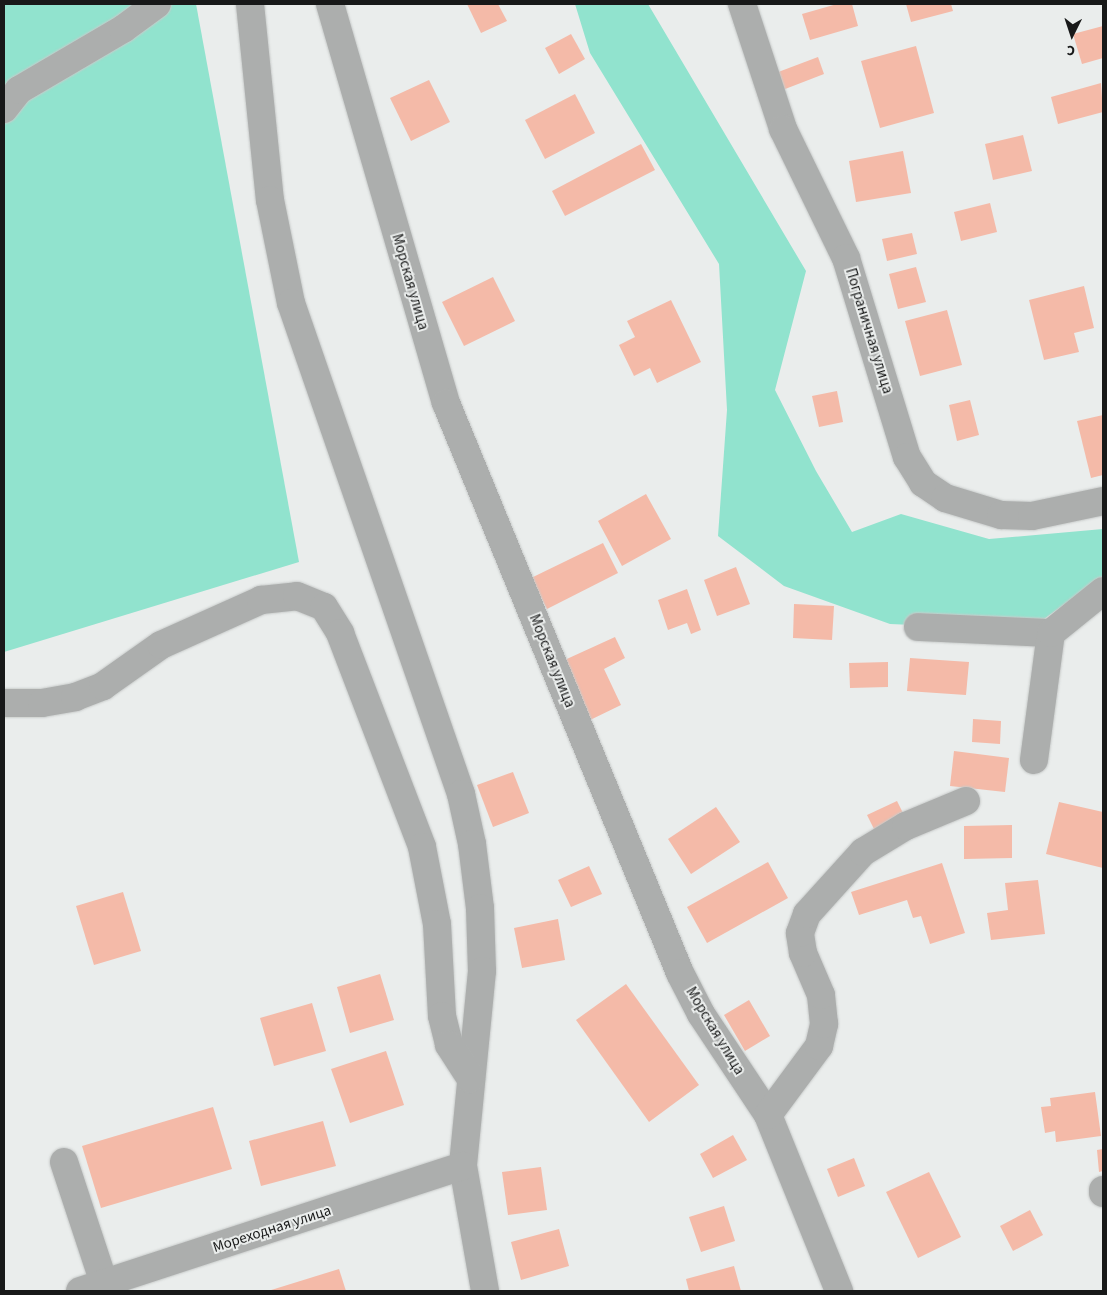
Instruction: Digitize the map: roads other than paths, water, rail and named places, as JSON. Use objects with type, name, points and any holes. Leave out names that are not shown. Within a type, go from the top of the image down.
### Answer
[{"type":"street","points":[[4,109],[19,90],[123,29],[157,4]]},
{"type":"street","points":[[250,4],[270,200],[291,303],[461,794],[472,844],[480,908],[482,971],[463,1166],[486,1291]]},
{"type":"street","name":"Морская улица","points":[[330,4],[446,402],[680,973],[701,1014],[768,1115],[839,1291]]},
{"type":"street","name":"Пограничная улица","points":[[742,4],[783,129],[846,258],[907,457],[923,483],[946,498],[1001,515],[1032,516],[1103,501]]},
{"type":"street","points":[[918,627],[1051,633],[1103,591]]},
{"type":"street","points":[[4,703],[42,703],[75,697],[103,686],[161,645],[261,600],[297,596],[324,607],[340,633],[422,848],[437,924],[442,1016],[449,1045],[471,1079]]},
{"type":"street","points":[[1034,760],[1051,633]]},
{"type":"street","points":[[768,1115],[818,1046],[824,1024],[821,995],[803,953],[800,933],[807,914],[863,852],[906,826],[966,801]]},
{"type":"street","points":[[64,1162],[92,1287]]},
{"type":"street","name":"Мореходная улица","points":[[92,1287],[463,1166]]}]
